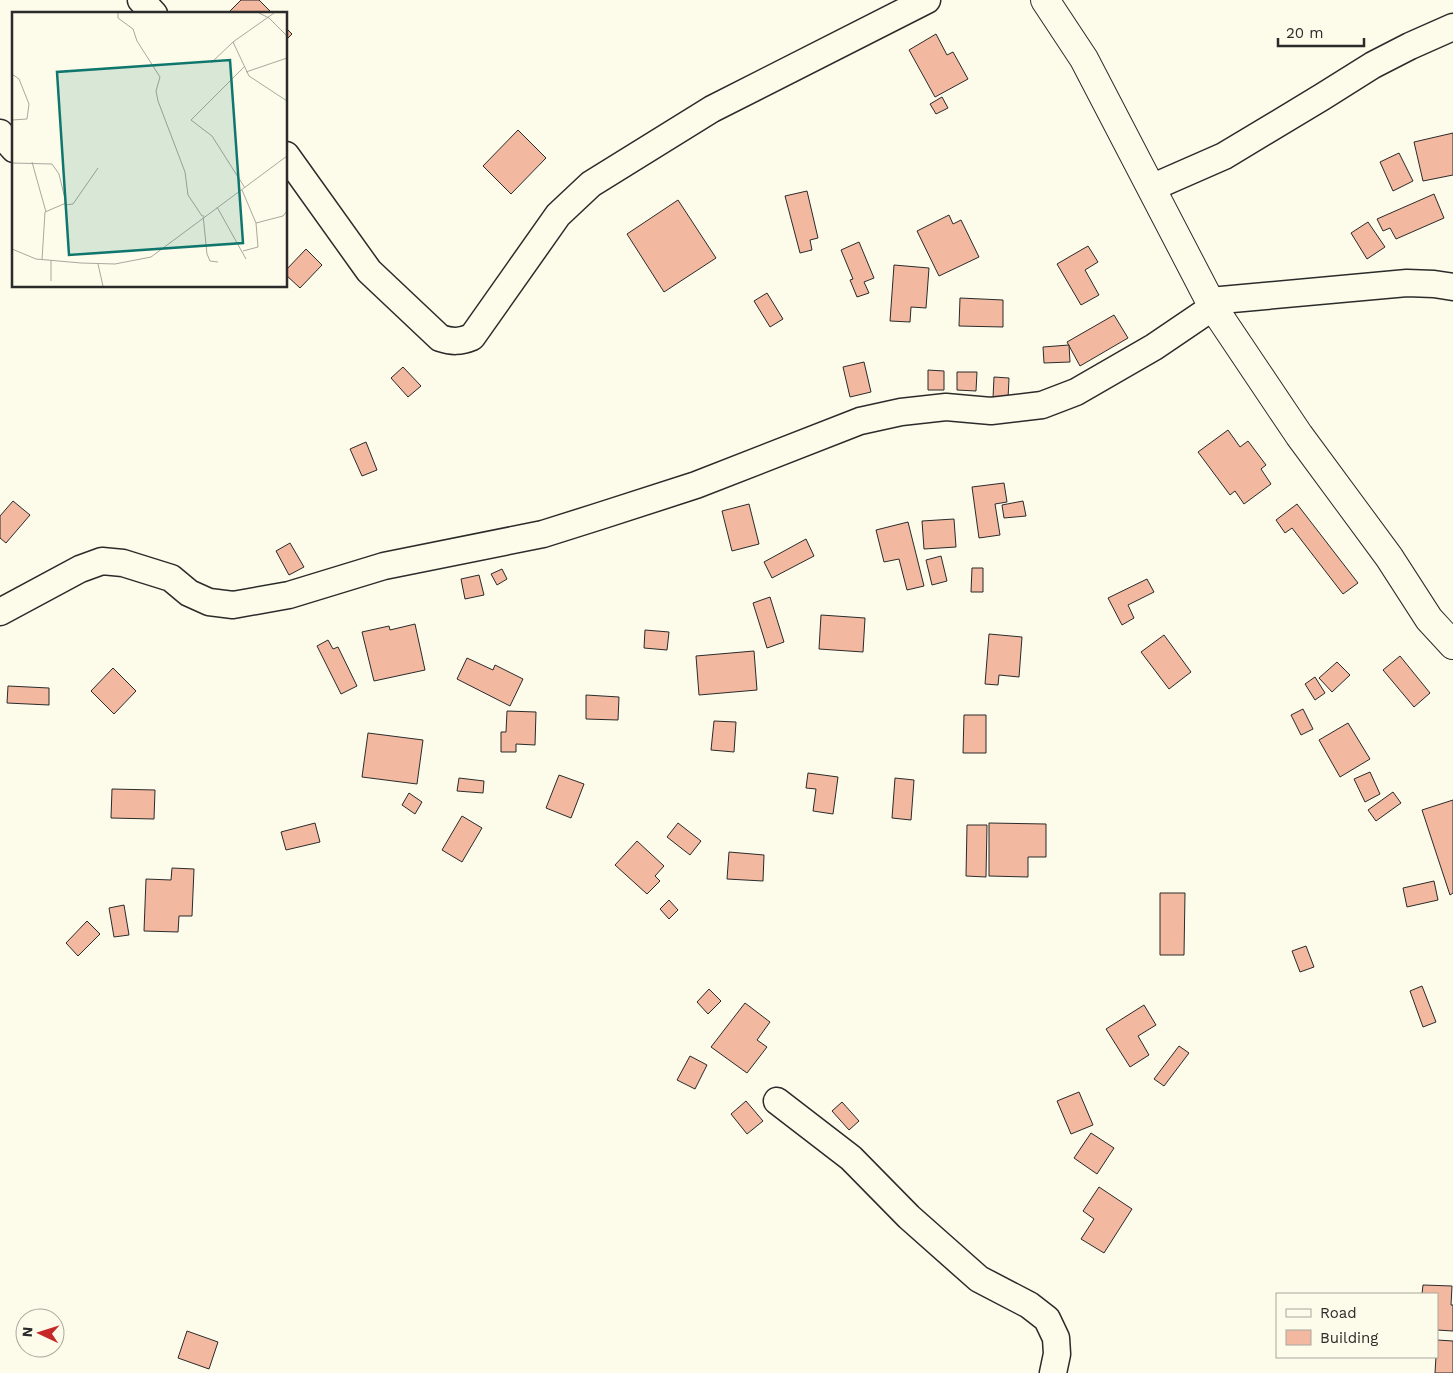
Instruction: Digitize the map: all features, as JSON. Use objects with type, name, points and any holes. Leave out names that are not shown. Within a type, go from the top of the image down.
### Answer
[{"type":"street","points":[[141,0],[152,12]]},
{"type":"street","points":[[288,158],[369,271],[440,338],[451,342],[463,341],[472,336],[558,215],[591,184],[712,109],[927,0]]},
{"type":"street","points":[[1045,0],[1084,59],[1211,304],[1299,434],[1388,557],[1429,619],[1453,645]]},
{"type":"street","points":[[1151,188],[1224,156],[1373,65],[1410,46],[1453,28]]},
{"type":"street","points":[[0,133],[12,147]]},
{"type":"street","points":[[0,612],[80,569],[102,561],[123,563],[171,578],[189,593],[209,602],[233,605],[289,595],[384,566],[543,534],[696,485],[860,421],[901,412],[946,407],[991,411],[1042,405],[1076,392],[1154,348],[1211,304],[1407,283],[1453,287]]},
{"type":"street","points":[[777,1101],[851,1158],[909,1217],[979,1279],[1029,1305],[1048,1319],[1056,1338],[1053,1373]]},
{"type":"building","points":[[241,0],[259,0],[271,12],[229,12]]},
{"type":"building","points":[[288,30],[292,34],[288,38]]},
{"type":"building","points":[[936,34],[947,55],[953,52],[968,79],[935,97],[909,50]]},
{"type":"building","points":[[942,97],[948,108],[936,114],[930,104]]},
{"type":"building","points":[[518,130],[546,158],[511,194],[483,166]]},
{"type":"building","points":[[1453,133],[1453,175],[1423,181],[1414,142]]},
{"type":"building","points":[[1399,153],[1413,181],[1393,191],[1380,162]]},
{"type":"building","points":[[807,191],[818,238],[810,240],[812,250],[800,253],[785,196]]},
{"type":"building","points":[[1434,194],[1444,218],[1396,239],[1390,228],[1383,231],[1377,219]]},
{"type":"building","points":[[678,200],[716,258],[664,292],[627,234]]},
{"type":"building","points":[[949,215],[953,224],[961,220],[979,257],[939,276],[917,231]]},
{"type":"building","points":[[1368,222],[1385,247],[1367,259],[1351,233]]},
{"type":"building","points":[[859,242],[874,278],[864,282],[869,293],[857,297],[850,280],[853,279],[841,250]]},
{"type":"building","points":[[1088,246],[1098,262],[1085,270],[1099,295],[1081,305],[1057,264]]},
{"type":"building","points":[[306,249],[322,265],[300,288],[288,277],[288,268]]},
{"type":"building","points":[[894,265],[929,268],[926,308],[911,307],[910,322],[890,321]]},
{"type":"building","points":[[767,293],[783,319],[770,327],[754,301]]},
{"type":"building","points":[[960,298],[1003,300],[1003,327],[959,326]]},
{"type":"building","points":[[1114,315],[1128,338],[1080,366],[1067,342]]},
{"type":"building","points":[[1069,345],[1070,362],[1044,363],[1043,347]]},
{"type":"building","points":[[864,362],[871,392],[850,397],[843,367]]},
{"type":"building","points":[[403,367],[421,386],[408,397],[391,378]]},
{"type":"building","points":[[928,370],[944,371],[944,390],[928,390]]},
{"type":"building","points":[[957,372],[977,372],[976,391],[957,390]]},
{"type":"building","points":[[994,377],[1009,378],[1008,399],[993,398]]},
{"type":"building","points":[[1228,430],[1240,447],[1248,441],[1266,465],[1261,469],[1271,484],[1244,504],[1235,491],[1230,495],[1198,452]]},
{"type":"building","points":[[366,442],[377,470],[362,476],[350,449]]},
{"type":"building","points":[[1004,483],[1007,502],[995,504],[1000,535],[979,538],[972,487]]},
{"type":"building","points":[[13,501],[30,515],[6,543],[0,538],[0,516]]},
{"type":"building","points":[[1023,501],[1026,516],[1004,518],[1002,505]]},
{"type":"building","points":[[749,504],[759,544],[732,551],[722,511]]},
{"type":"building","points":[[1297,504],[1358,583],[1343,594],[1292,528],[1285,533],[1276,520]]},
{"type":"building","points":[[954,519],[956,547],[924,549],[922,521]]},
{"type":"building","points":[[908,522],[924,586],[907,590],[899,559],[884,562],[876,530]]},
{"type":"building","points":[[806,539],[814,556],[772,578],[764,562]]},
{"type":"building","points":[[290,543],[304,567],[289,575],[276,551]]},
{"type":"building","points":[[941,556],[947,581],[932,585],[926,560]]},
{"type":"building","points":[[972,568],[983,568],[983,592],[971,592]]},
{"type":"building","points":[[502,569],[507,579],[497,585],[491,574]]},
{"type":"building","points":[[479,575],[484,595],[465,599],[461,579]]},
{"type":"building","points":[[1147,579],[1154,592],[1128,605],[1134,618],[1122,625],[1108,598]]},
{"type":"building","points":[[770,597],[784,642],[767,648],[753,603]]},
{"type":"building","points":[[821,615],[865,618],[863,652],[819,649]]},
{"type":"building","points":[[415,624],[425,670],[374,681],[362,632],[389,626],[390,630]]},
{"type":"building","points":[[645,630],[669,632],[667,650],[644,648]]},
{"type":"building","points":[[989,634],[1022,637],[1019,677],[999,675],[998,685],[985,684]]},
{"type":"building","points":[[1164,635],[1191,672],[1169,689],[1141,652]]},
{"type":"building","points":[[328,640],[333,649],[338,647],[357,686],[341,694],[317,646]]},
{"type":"building","points":[[754,651],[757,690],[699,695],[696,656]]},
{"type":"building","points":[[1400,656],[1430,693],[1414,707],[1383,670]]},
{"type":"building","points":[[467,658],[493,670],[495,665],[523,679],[510,706],[457,679]]},
{"type":"building","points":[[1337,662],[1350,675],[1332,692],[1319,678]]},
{"type":"building","points":[[113,668],[136,691],[114,714],[91,691]]},
{"type":"building","points":[[1315,677],[1325,693],[1315,700],[1305,684]]},
{"type":"building","points":[[8,686],[49,688],[49,705],[7,703]]},
{"type":"building","points":[[586,695],[619,697],[618,720],[586,719]]},
{"type":"building","points":[[1303,709],[1313,729],[1301,735],[1291,715]]},
{"type":"building","points":[[507,711],[536,712],[535,745],[516,744],[516,752],[501,752],[501,732],[506,732]]},
{"type":"building","points":[[964,715],[986,715],[986,753],[963,753]]},
{"type":"building","points":[[714,721],[736,722],[734,752],[711,750]]},
{"type":"building","points":[[1348,723],[1370,759],[1340,777],[1319,740]]},
{"type":"building","points":[[368,733],[423,740],[417,784],[362,777]]},
{"type":"building","points":[[1370,772],[1380,794],[1365,802],[1354,779]]},
{"type":"building","points":[[808,773],[838,777],[833,814],[813,811],[816,789],[806,788]]},
{"type":"building","points":[[559,775],[584,784],[571,818],[546,808]]},
{"type":"building","points":[[459,778],[484,781],[483,793],[457,791]]},
{"type":"building","points":[[895,778],[914,780],[911,820],[892,818]]},
{"type":"building","points":[[112,789],[155,790],[154,819],[111,818]]},
{"type":"building","points":[[1393,792],[1401,803],[1376,821],[1368,810]]},
{"type":"building","points":[[409,793],[422,802],[415,814],[402,805]]},
{"type":"building","points":[[1453,800],[1453,893],[1450,895],[1422,810]]},
{"type":"building","points":[[462,816],[482,828],[462,862],[442,850]]},
{"type":"building","points":[[315,823],[320,842],[286,850],[281,832]]},
{"type":"building","points":[[678,823],[701,841],[690,855],[667,837]]},
{"type":"building","points":[[989,823],[1046,824],[1046,857],[1028,857],[1028,877],[989,876]]},
{"type":"building","points":[[967,825],[987,825],[986,877],[966,876]]},
{"type":"building","points":[[637,841],[664,866],[655,876],[660,881],[647,894],[615,865]]},
{"type":"building","points":[[729,852],[764,855],[763,881],[727,879]]},
{"type":"building","points":[[172,868],[194,869],[192,916],[179,916],[178,932],[144,931],[146,879],[171,880]]},
{"type":"building","points":[[1434,881],[1438,900],[1407,907],[1403,888]]},
{"type":"building","points":[[1160,893],[1185,893],[1184,955],[1160,955]]},
{"type":"building","points":[[669,900],[678,910],[669,919],[660,909]]},
{"type":"building","points":[[124,905],[129,935],[114,937],[109,908]]},
{"type":"building","points":[[87,921],[100,934],[78,956],[66,943]]},
{"type":"building","points":[[1306,946],[1314,967],[1300,972],[1292,951]]},
{"type":"building","points":[[1422,986],[1436,1022],[1423,1027],[1410,991]]},
{"type":"building","points":[[709,989],[721,1001],[708,1014],[697,1002]]},
{"type":"building","points":[[745,1003],[770,1022],[757,1040],[767,1047],[747,1073],[711,1047]]},
{"type":"building","points":[[1144,1005],[1156,1025],[1138,1036],[1149,1055],[1130,1067],[1106,1029]]},
{"type":"building","points":[[1179,1046],[1189,1053],[1164,1086],[1154,1079]]},
{"type":"building","points":[[690,1056],[707,1065],[695,1089],[677,1080]]},
{"type":"building","points":[[1079,1092],[1093,1125],[1071,1134],[1057,1101]]},
{"type":"building","points":[[746,1101],[763,1121],[747,1134],[731,1114]]},
{"type":"building","points":[[842,1102],[859,1121],[849,1130],[832,1111]]},
{"type":"building","points":[[1091,1133],[1114,1148],[1097,1174],[1074,1158]]},
{"type":"building","points":[[1099,1187],[1132,1209],[1104,1253],[1081,1239],[1094,1219],[1083,1211]]},
{"type":"building","points":[[1423,1285],[1452,1286],[1453,1331],[1438,1330],[1438,1293],[1422,1293]]},
{"type":"building","points":[[187,1331],[218,1342],[209,1369],[178,1358]]},
{"type":"building","points":[[1438,1340],[1453,1341],[1453,1373],[1435,1373],[1436,1358],[1438,1358]]}]
